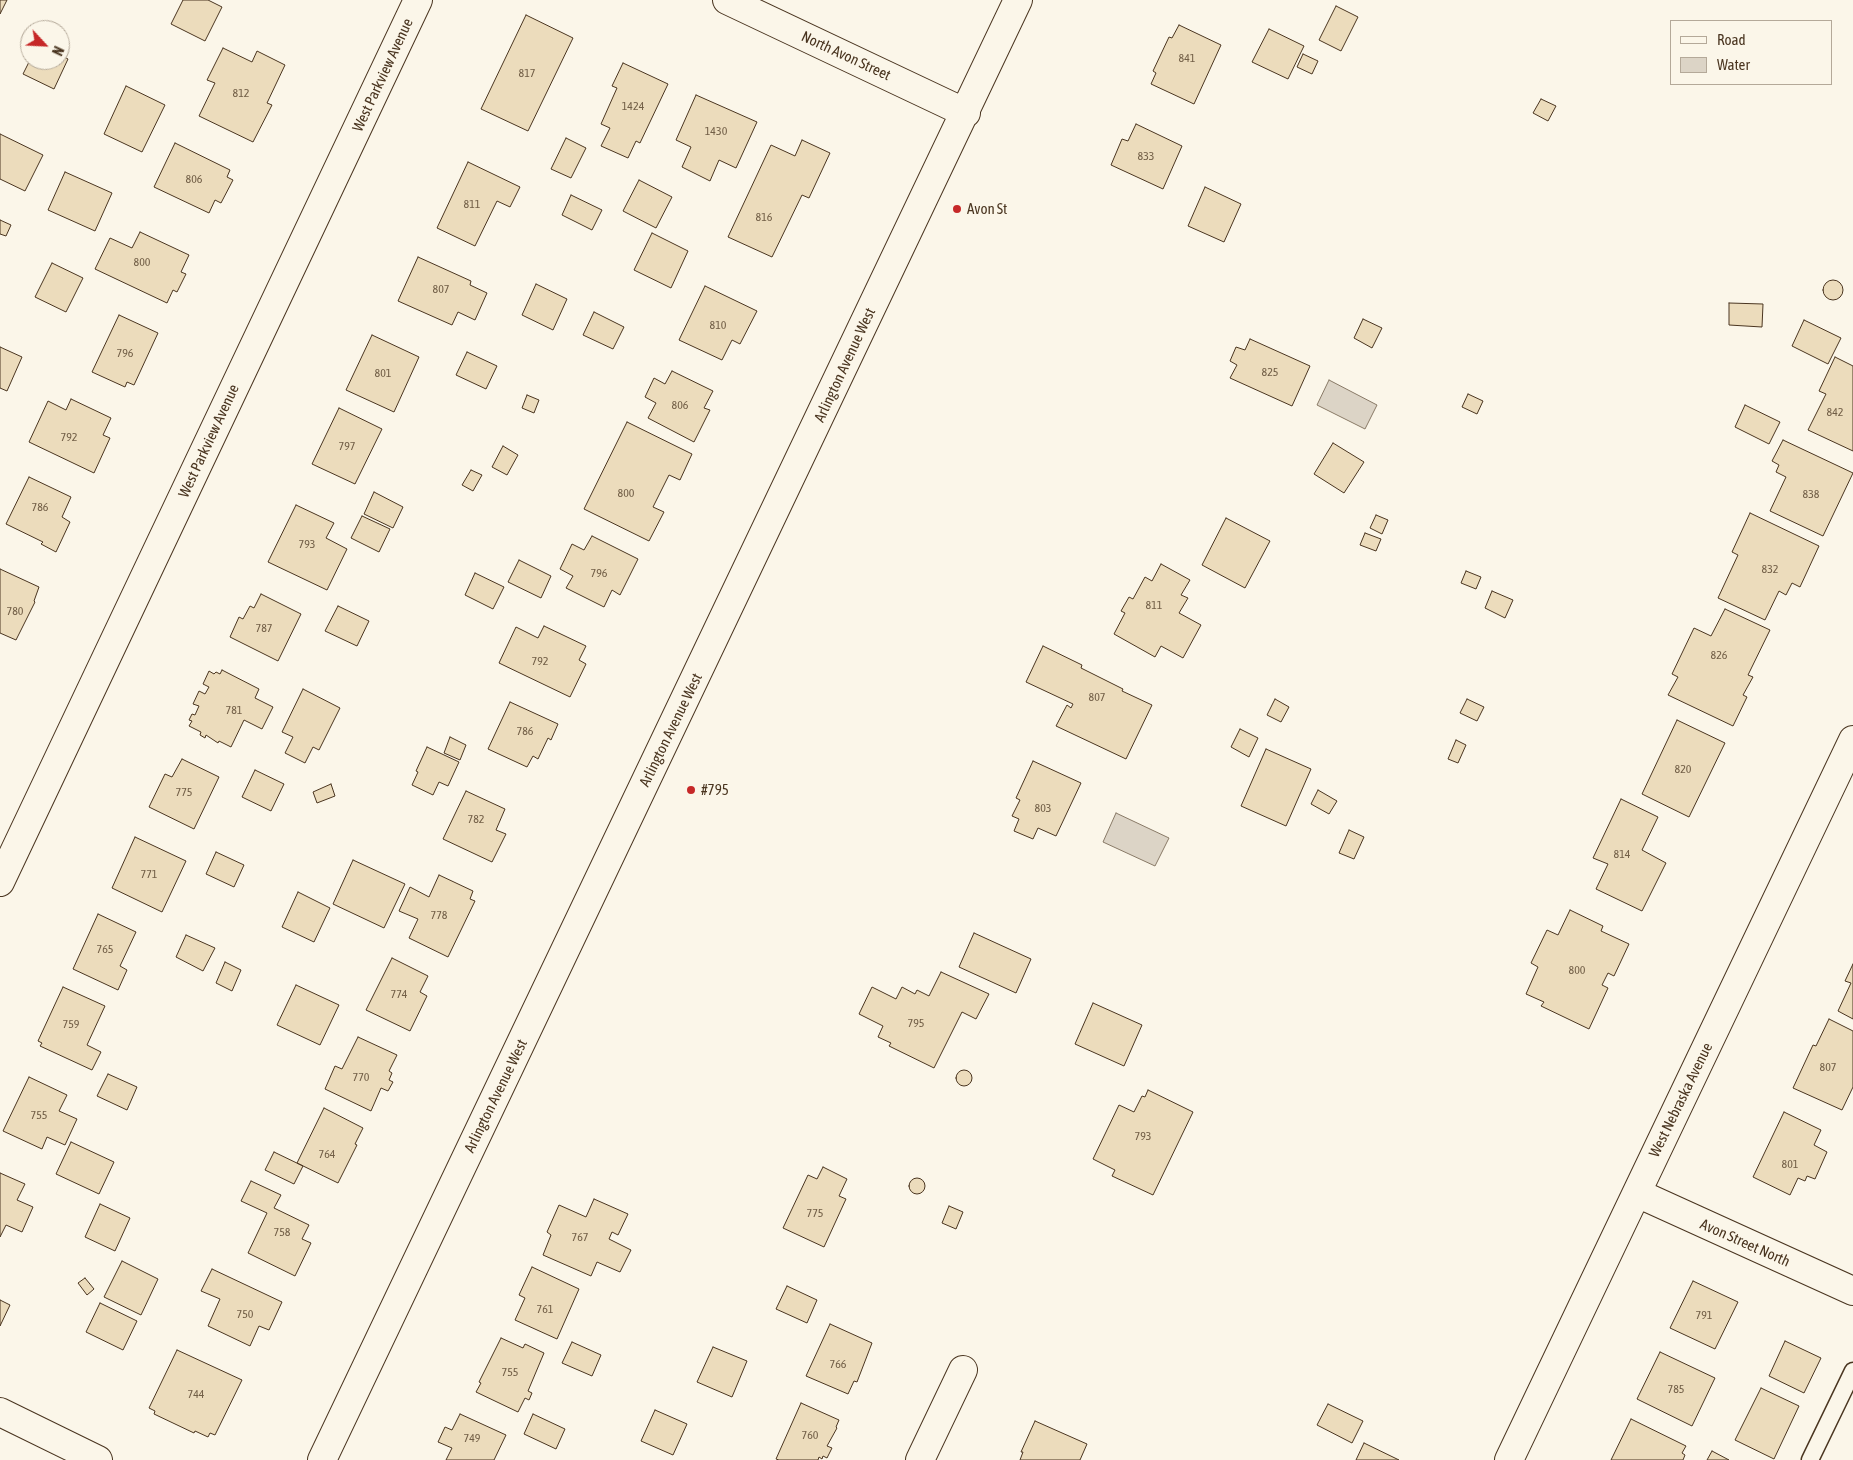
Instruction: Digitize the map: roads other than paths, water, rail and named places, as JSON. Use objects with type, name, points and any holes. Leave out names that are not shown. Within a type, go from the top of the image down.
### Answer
[{"type":"street","name":"West Parkview Avenue","points":[[0,882],[418,0]]},
{"type":"street","name":"North Avon Street","points":[[727,0],[966,113]]},
{"type":"street","name":"Arlington Avenue West","points":[[322,1460],[966,113],[1018,0]]},
{"type":"street","name":"West Nebraska Avenue","points":[[1509,1460],[1853,740]]},
{"type":"street","name":"Avon Street North","points":[[1637,1193],[1853,1291]]},
{"type":"street","points":[[920,1460],[963,1370]]},
{"type":"street","points":[[0,1412],[98,1460]]},
{"type":"lane","points":[[1810,1460],[1853,1371]]},
{"type":"water","points":[[1329,380],[1377,405],[1365,429],[1317,405]]},
{"type":"water","points":[[1116,813],[1169,838],[1155,866],[1103,842]]},
{"type":"place","name":"Avon St","points":[[957,209]]},
{"type":"place","name":"#795","points":[[691,790]]}]
